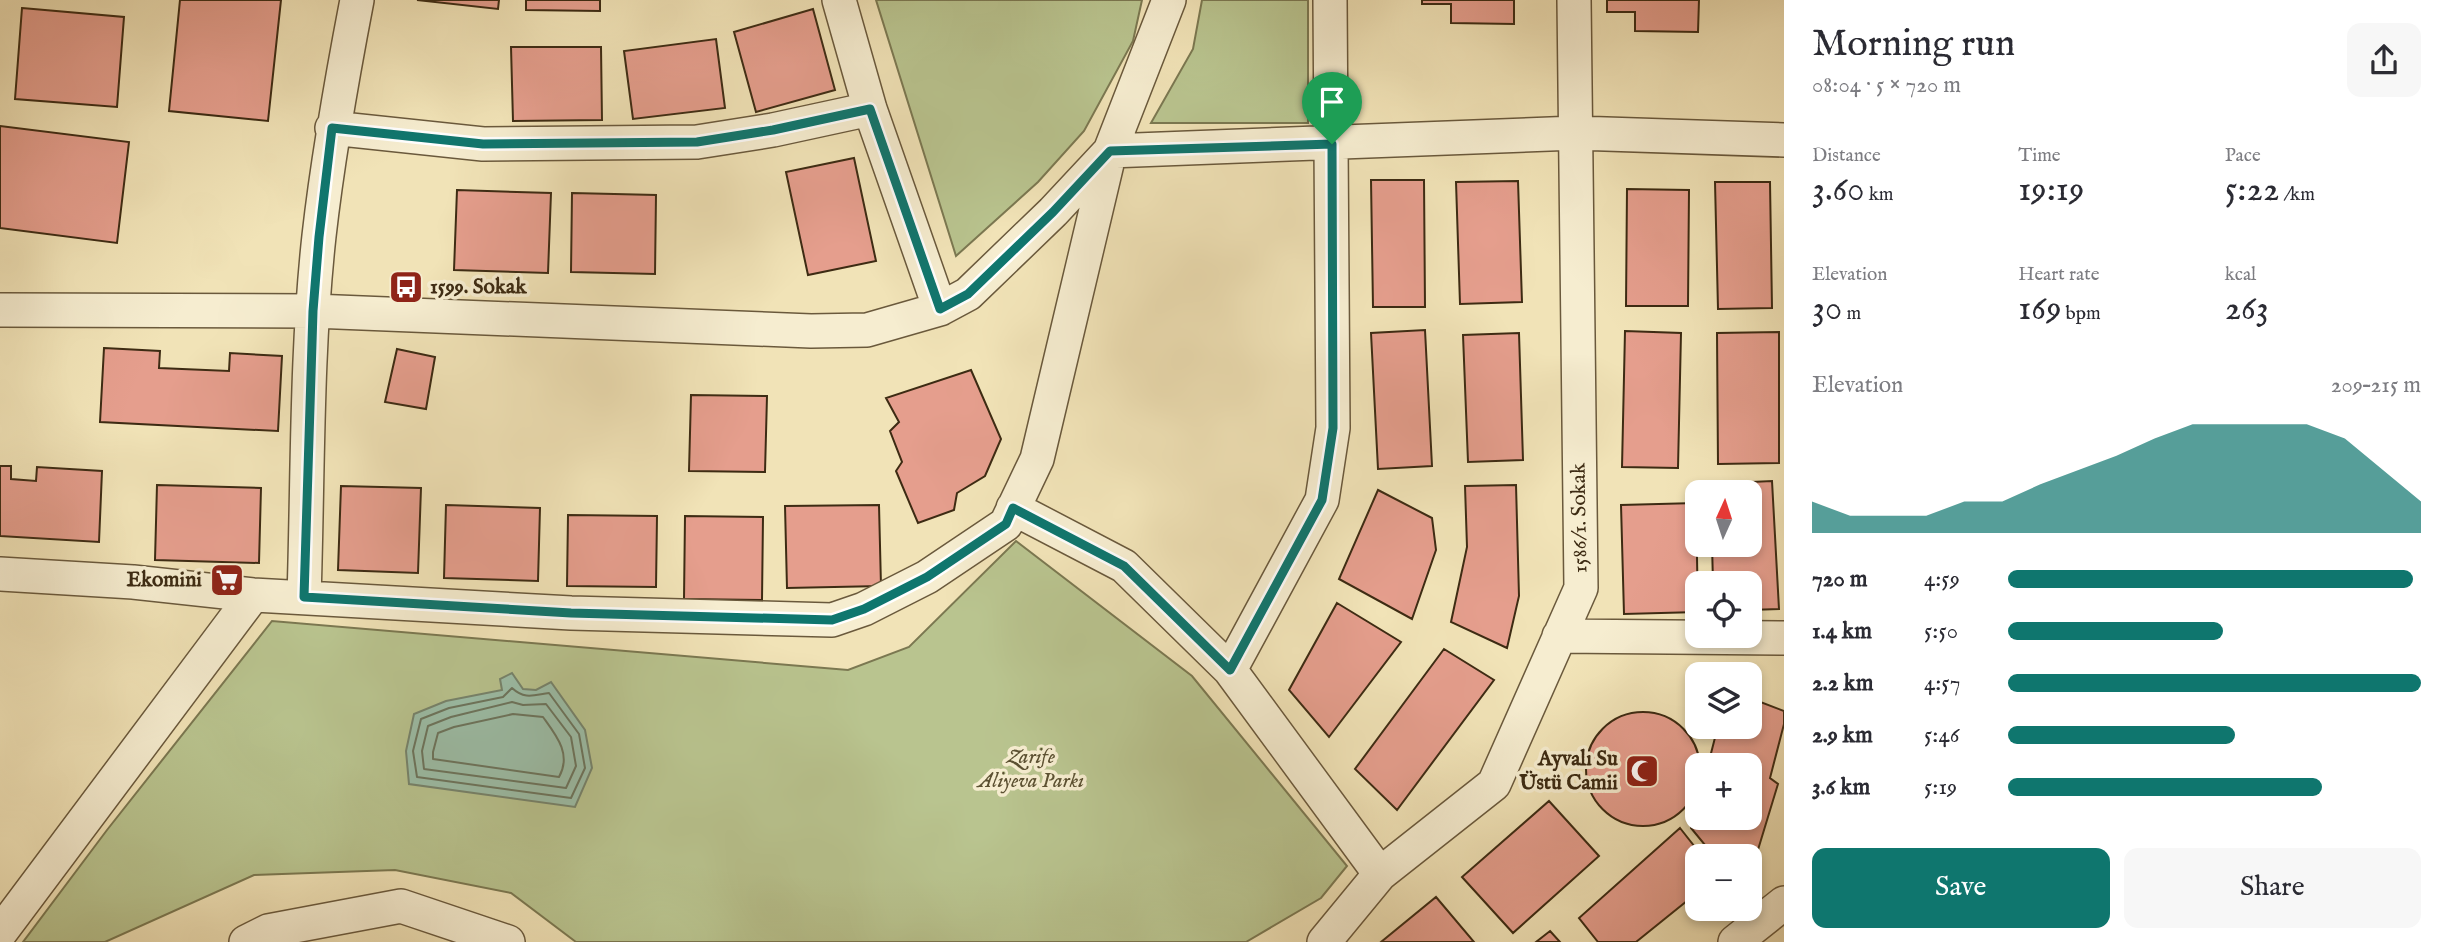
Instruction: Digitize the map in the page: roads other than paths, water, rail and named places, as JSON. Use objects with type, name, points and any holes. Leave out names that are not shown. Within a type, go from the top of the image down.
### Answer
[{"type":"street","points":[[304,597],[313,311],[319,237],[332,128],[357,0]]},
{"type":"street","points":[[839,0],[870,109],[940,309]]},
{"type":"street","points":[[0,574],[133,582],[253,595],[571,613],[832,620],[864,609],[927,577],[1006,524],[1037,459],[1110,151],[1169,0]]},
{"type":"street","points":[[1230,670],[1322,500],[1333,428],[1330,0]]},
{"type":"street","name":"1586/1. Sokak","points":[[1324,942],[1380,874],[1494,784],[1581,588],[1574,0]]},
{"type":"street","points":[[332,128],[483,144],[697,142],[773,130],[870,109]]},
{"type":"street","points":[[0,310],[313,311],[811,331],[867,330],[940,309],[968,294],[1053,212],[1110,151],[1576,133],[1784,139]]},
{"type":"street","points":[[1013,508],[1124,566],[1230,670],[1380,874]]},
{"type":"street","points":[[0,933],[253,595]]},
{"type":"street","points":[[1559,636],[1784,638]]},
{"type":"street","points":[[1735,942],[1784,903]]},
{"type":"street","points":[[246,942],[268,931],[401,906],[508,942]]},
{"type":"water","points":[[512,673],[523,689],[536,690],[551,682],[585,730],[592,768],[575,807],[409,784],[406,751],[414,714],[446,701],[502,690],[500,679]]},
{"type":"place","name":"1599. Sokak","points":[[406,287]]},
{"type":"place","name":"Ekomini","points":[[227,580]]},
{"type":"place","name":"Ayvalı Su Üstü Camii","points":[[1642,771]]},
{"type":"park label","name":"Zarife Aliyeva Parkı","points":[[1031,769]]}]
